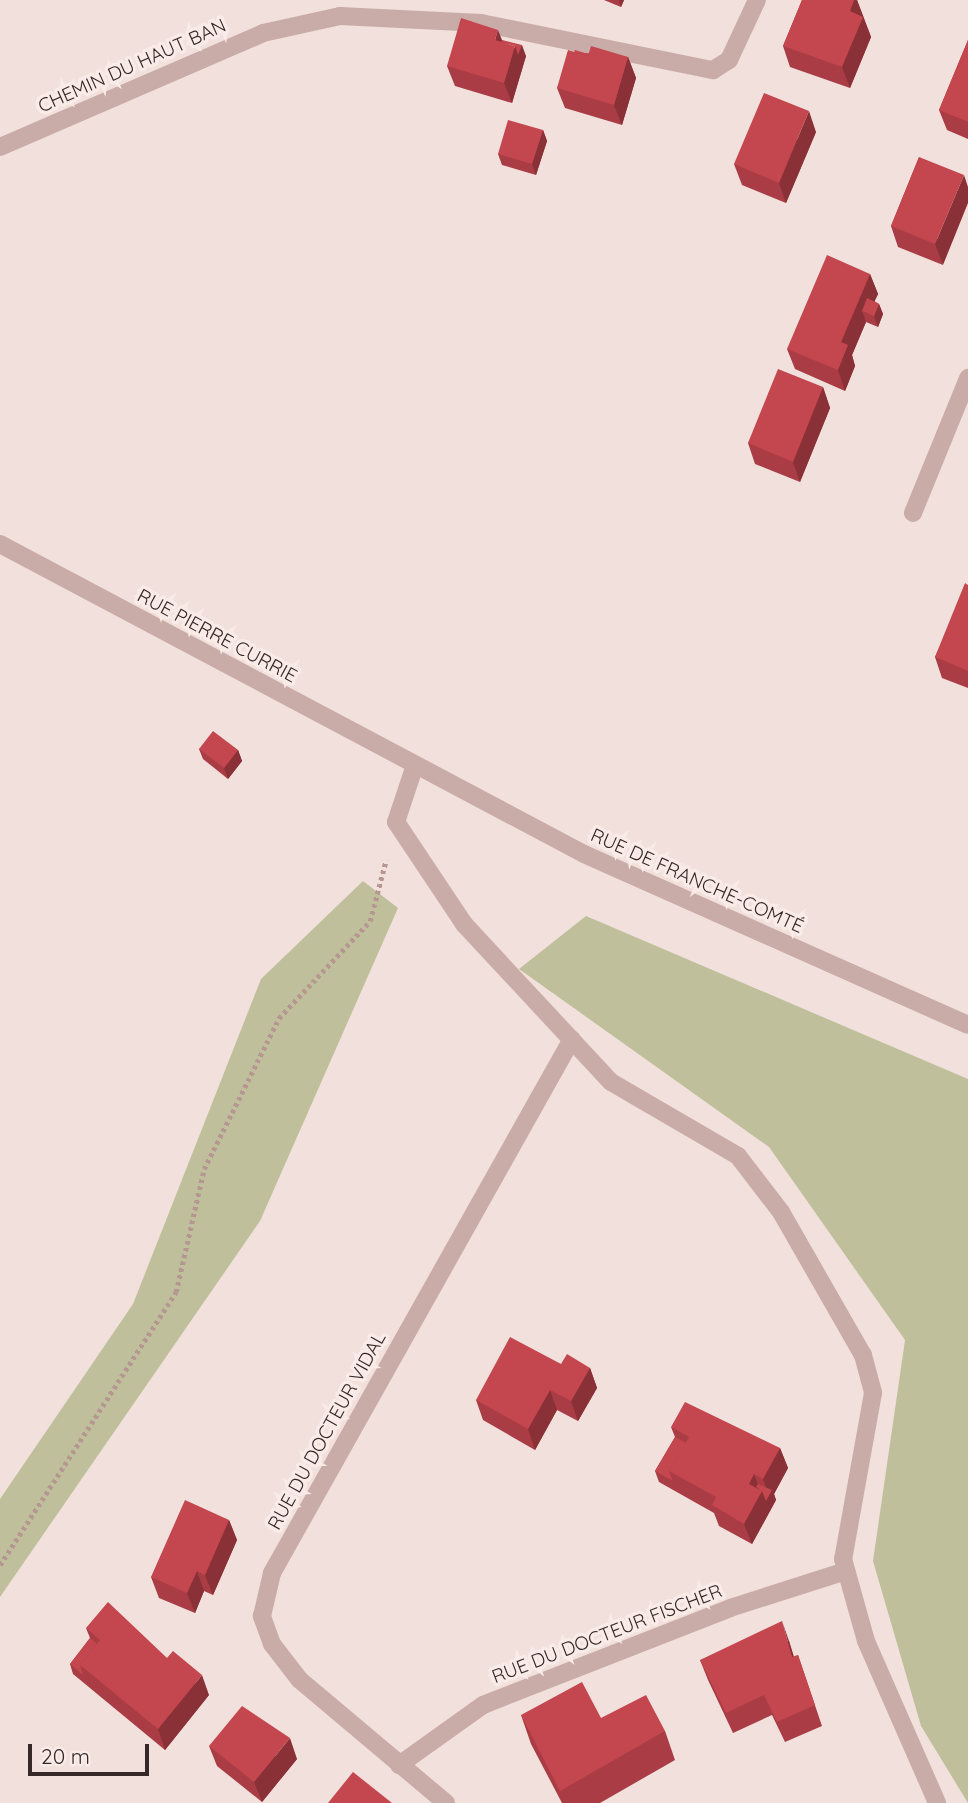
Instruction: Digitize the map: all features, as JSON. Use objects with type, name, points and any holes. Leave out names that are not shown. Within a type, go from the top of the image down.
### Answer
[{"type":"street","name":"CHEMIN DU HAUT BAN","points":[[0,147],[263,33],[340,16],[481,23],[655,63],[713,70],[729,60],[756,3]]},
{"type":"street","points":[[914,513],[968,379]]},
{"type":"street","name":"RUE PIERRE CURRIE","points":[[0,544],[415,765]]},
{"type":"street","points":[[415,765],[396,822],[464,924],[611,1082],[737,1156],[781,1212],[863,1355],[873,1393],[843,1559],[866,1641],[937,1803]]},
{"type":"street","name":"RUE DE FRANCHE-COMTÉ","points":[[415,765],[584,854],[968,1025]]},
{"type":"street","name":"RUE DU DOCTEUR VIDAL","points":[[446,1803],[299,1679],[272,1644],[262,1616],[272,1573],[572,1039]]},
{"type":"street","name":"RUE DU DOCTEUR FISCHER","points":[[398,1765],[483,1705],[730,1608],[846,1571]]},
{"type":"path","points":[[0,1565],[176,1292],[204,1169],[279,1018],[370,920],[396,822]]},
{"type":"green space","points":[[363,881],[398,908],[260,1221],[0,1597],[0,1499],[133,1304],[261,979]]},
{"type":"green space","points":[[586,916],[968,1079],[968,1803],[921,1726],[873,1561],[905,1340],[769,1147],[519,969]]},
{"type":"building","points":[[802,0],[854,0],[850,11],[863,17],[842,67],[783,46]]},
{"type":"building","points":[[461,18],[498,30],[495,40],[515,46],[504,83],[447,66]]},
{"type":"building","points":[[502,40],[522,45],[518,55],[515,46],[501,42]]},
{"type":"building","points":[[968,40],[968,122],[939,110]]},
{"type":"building","points":[[591,46],[628,57],[614,105],[557,88],[568,50],[588,56]]},
{"type":"building","points":[[764,93],[809,111],[779,183],[734,164]]},
{"type":"building","points":[[508,120],[543,130],[532,164],[498,154]]},
{"type":"building","points":[[919,157],[964,175],[935,244],[891,226]]},
{"type":"building","points":[[827,255],[870,274],[841,342],[848,345],[838,370],[787,349]]},
{"type":"building","points":[[867,298],[879,304],[874,316],[862,311]]},
{"type":"building","points":[[778,369],[823,387],[793,462],[748,443]]},
{"type":"building","points":[[965,583],[968,585],[968,671],[935,657]]},
{"type":"building","points":[[213,731],[238,750],[224,768],[199,749]]},
{"type":"building","points":[[510,1337],[561,1364],[567,1354],[590,1368],[571,1401],[550,1390],[528,1429],[476,1400]]},
{"type":"building","points":[[685,1402],[780,1448],[763,1479],[754,1474],[749,1484],[762,1491],[744,1524],[712,1505],[716,1497],[669,1471],[689,1437],[671,1427]]},
{"type":"building","points":[[675,1437],[686,1443],[669,1471],[673,1481],[655,1471]]},
{"type":"building","points":[[758,1484],[772,1490],[766,1501],[762,1491],[756,1487]]},
{"type":"building","points":[[185,1500],[229,1520],[205,1575],[197,1571],[187,1593],[151,1577]]},
{"type":"building","points":[[108,1602],[167,1658],[173,1651],[202,1675],[158,1729],[80,1665],[100,1640],[86,1628]]},
{"type":"building","points":[[782,1621],[792,1657],[798,1655],[815,1705],[777,1722],[764,1695],[726,1713],[700,1660]]},
{"type":"building","points":[[90,1638],[97,1644],[80,1665],[83,1675],[70,1664]]},
{"type":"building","points":[[582,1682],[601,1718],[646,1695],[665,1731],[560,1791],[521,1715]]},
{"type":"building","points":[[242,1706],[290,1738],[254,1782],[209,1746]]},
{"type":"building","points":[[353,1772],[392,1803],[328,1803]]}]
